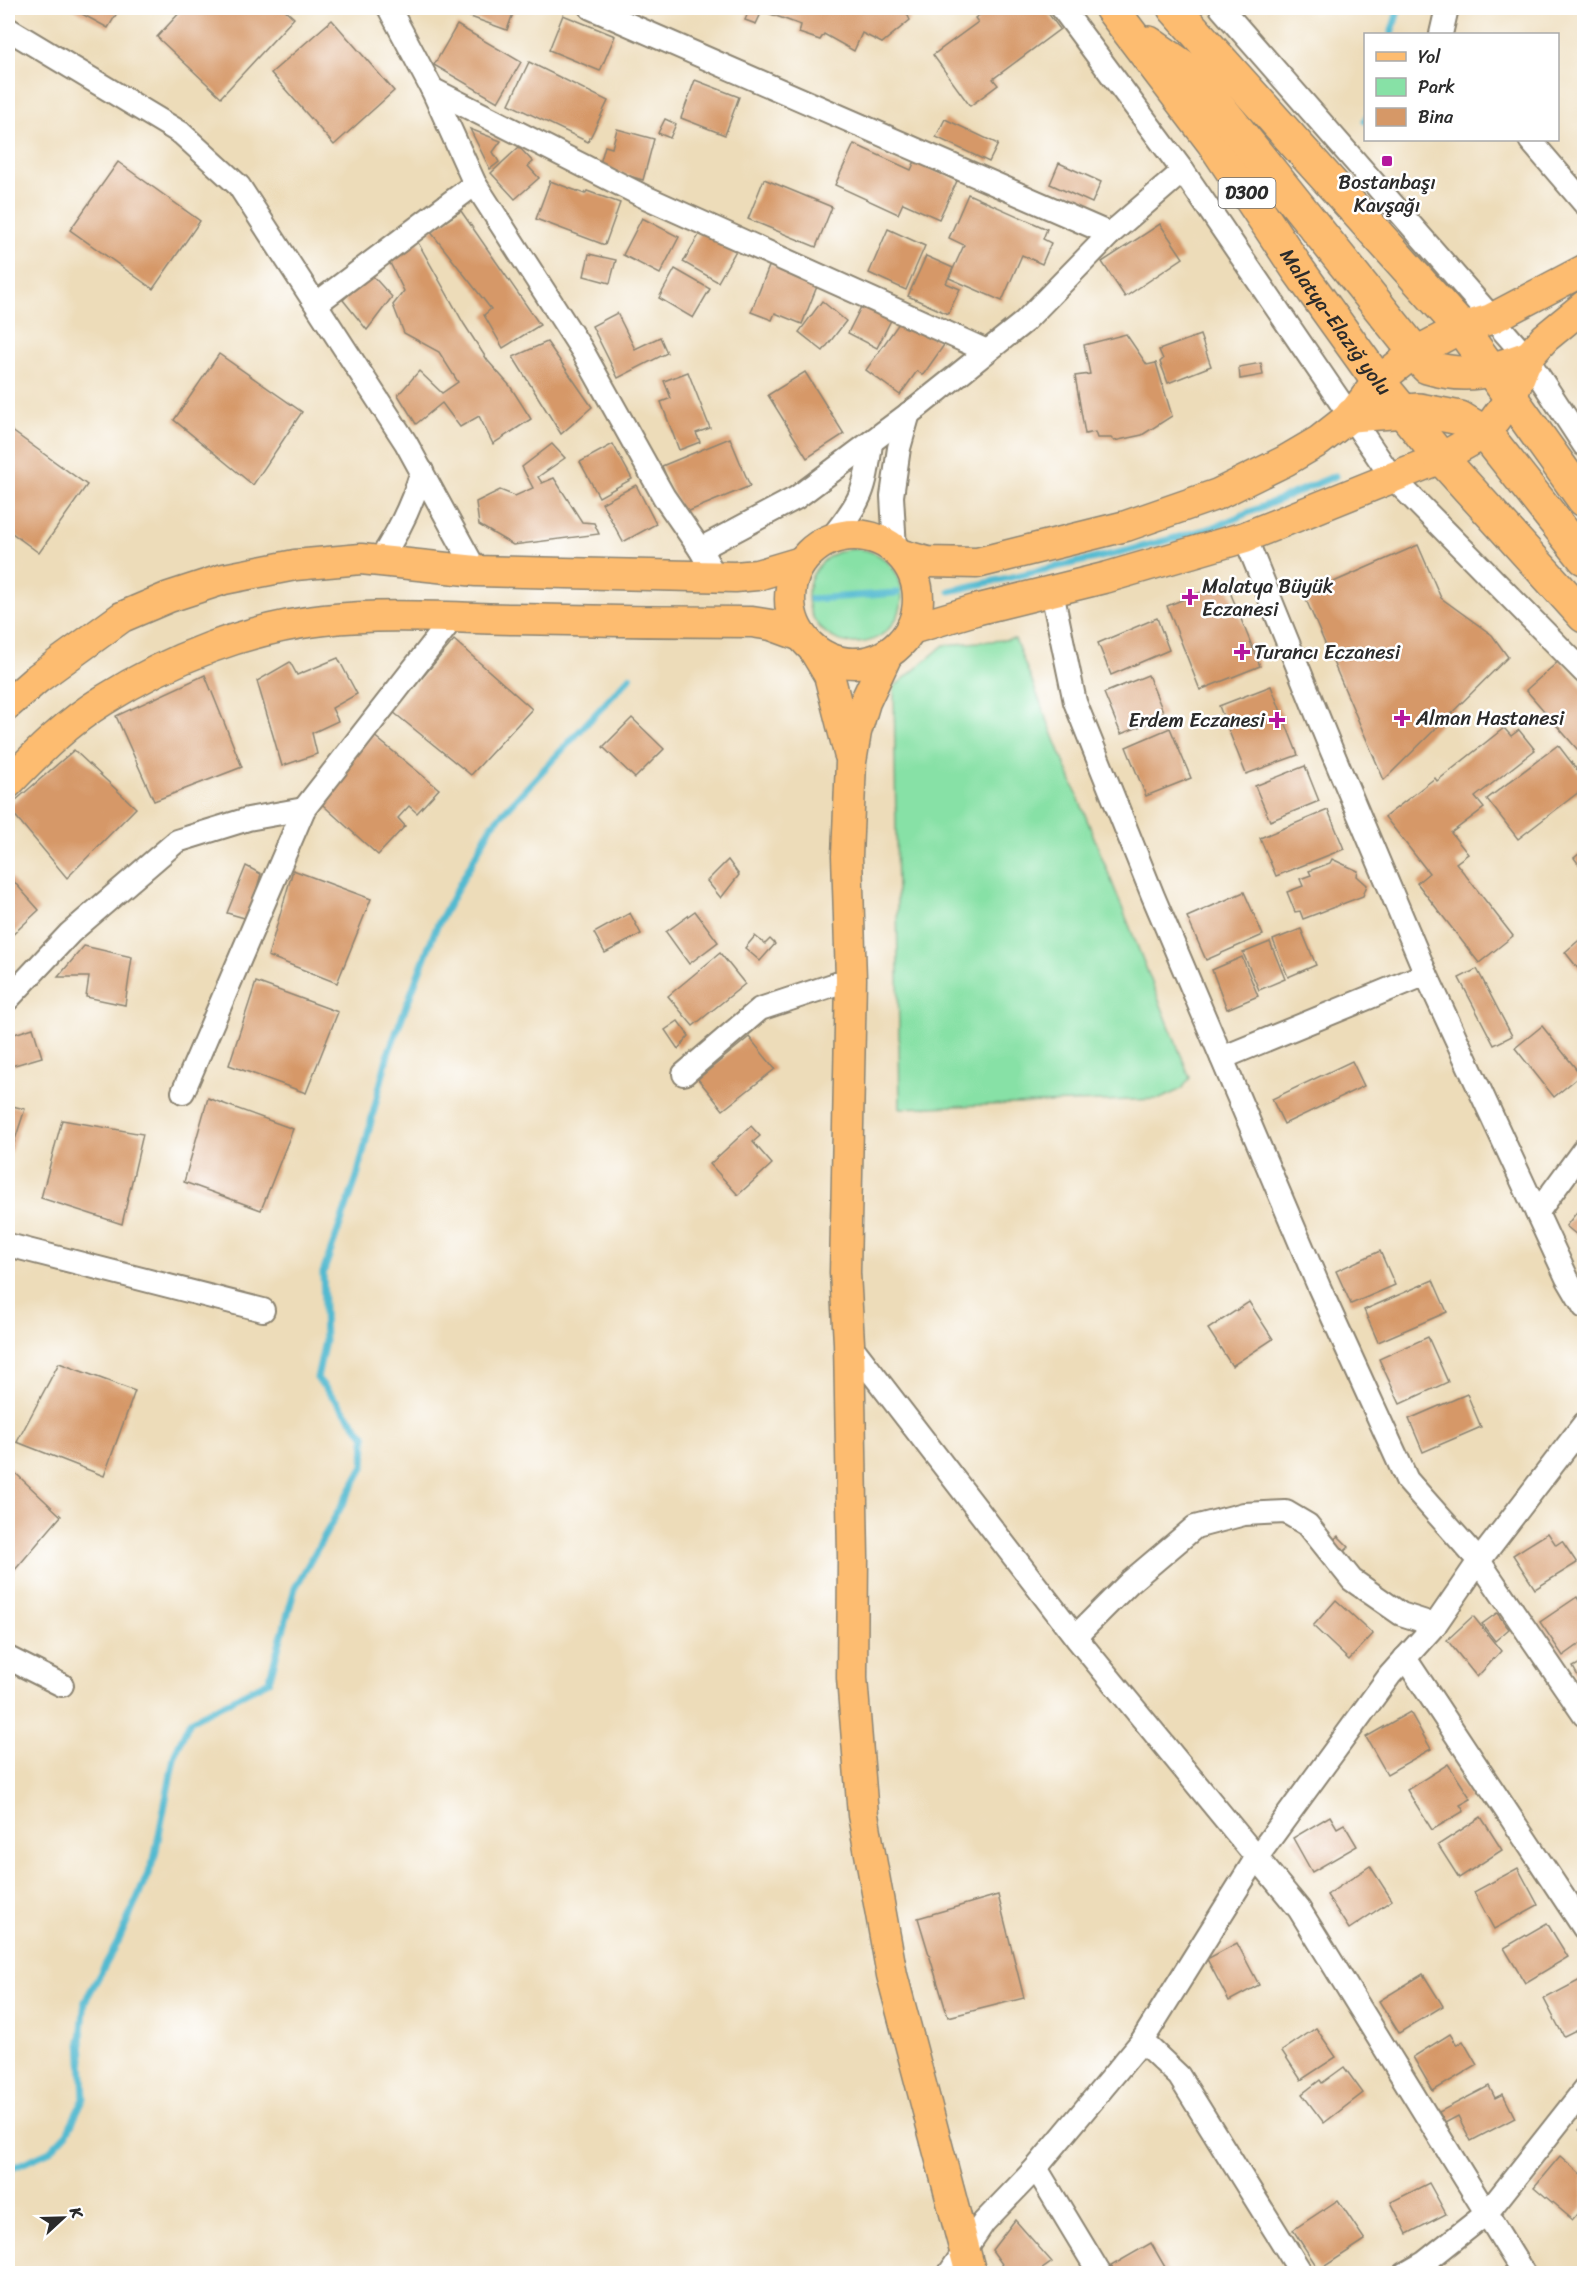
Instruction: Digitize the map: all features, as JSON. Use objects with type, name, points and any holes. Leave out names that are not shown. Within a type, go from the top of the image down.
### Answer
[{"type":"highway","points":[[1174,8],[1465,317],[1503,383],[1584,500]]},
{"type":"highway","points":[[1118,17],[1191,72],[1427,367],[1503,383]]},
{"type":"highway","name":"Malatya-Elazığ yolu","points":[[1118,17],[1213,142],[1299,271],[1378,381],[1448,466],[1584,616]]},
{"type":"highway","points":[[1408,346],[1465,317]]},
{"type":"highway","points":[[1503,383],[1527,358]]},
{"type":"highway","points":[[1352,415],[1419,410],[1460,418],[1489,438],[1584,558]]},
{"type":"highway","points":[[1448,466],[1489,438]]},
{"type":"main road","points":[[1465,317],[1584,270]]},
{"type":"main road","points":[[1527,358],[1545,338],[1584,306]]},
{"type":"main road","points":[[851,762],[828,675],[792,618],[789,599],[792,580],[801,562],[814,548],[831,538],[864,535],[878,539],[898,552],[927,562],[977,562],[1126,526],[1218,494],[1285,461],[1319,441],[1352,415],[1408,346]]},
{"type":"main road","points":[[1489,438],[1503,383]]},
{"type":"main road","points":[[911,629],[1245,537],[1391,477],[1448,466]]},
{"type":"main road","points":[[8,783],[48,743],[102,701],[176,661],[237,639],[283,626],[323,620],[394,615],[453,618],[752,622],[771,625],[808,643],[831,660],[850,664],[870,662],[887,655],[899,646],[911,629],[918,609],[919,594],[910,567],[898,552]]},
{"type":"main road","points":[[8,704],[38,678],[122,617],[169,597],[224,579],[295,565],[361,559],[477,571],[715,576],[757,575],[801,562]]},
{"type":"main road","points":[[887,655],[866,702],[851,762],[847,856],[851,979],[845,1273],[849,1342],[853,1557],[852,1678],[863,1815],[892,1976],[961,2266]]},
{"type":"street","points":[[389,8],[432,89],[475,184],[582,350],[664,497],[700,549],[715,576]]},
{"type":"street","points":[[591,8],[1110,234]]},
{"type":"street","points":[[1062,8],[1183,171],[1352,415],[1391,477],[1584,672]]},
{"type":"street","points":[[1221,8],[1465,317],[1527,358],[1584,445]]},
{"type":"street","points":[[1441,33],[1447,8]]},
{"type":"street","points":[[8,29],[181,133],[239,186],[406,443],[477,571]]},
{"type":"street","points":[[432,89],[643,196],[987,351]]},
{"type":"street","points":[[1531,141],[1584,203]]},
{"type":"street","points":[[700,549],[796,498],[871,443],[1024,322],[1110,234],[1183,171]]},
{"type":"street","points":[[316,304],[475,184]]},
{"type":"street","points":[[898,552],[892,496],[909,412]]},
{"type":"street","points":[[831,538],[861,497],[866,482],[871,443]]},
{"type":"street","points":[[379,561],[398,533],[413,503],[422,471]]},
{"type":"street","points":[[1245,537],[1331,750],[1426,974],[1537,1213],[1584,1306]]},
{"type":"street","points":[[1052,592],[1075,702],[1319,1287],[1407,1480],[1479,1561],[1584,1715]]},
{"type":"street","points":[[183,1092],[304,809],[453,618]]},
{"type":"street","points":[[8,999],[70,933],[177,841],[248,819],[304,809]]},
{"type":"street","points":[[1222,1058],[1426,974]]},
{"type":"street","points":[[684,1074],[760,1010],[851,979]]},
{"type":"street","points":[[1537,1213],[1584,1149]]},
{"type":"street","points":[[8,1245],[263,1310]]},
{"type":"street","points":[[849,1342],[1076,1636],[1299,1909],[1524,2274]]},
{"type":"street","points":[[961,2266],[984,2222],[1036,2168],[1142,2041],[1257,1857],[1405,1658],[1435,1625],[1479,1561],[1584,1424]]},
{"type":"street","points":[[1076,1636],[1130,1582],[1196,1527],[1244,1514],[1286,1512],[1308,1525],[1352,1580],[1401,1614],[1435,1625]]},
{"type":"street","points":[[1405,1658],[1584,1928]]},
{"type":"street","points":[[8,1659],[62,1685]]},
{"type":"street","points":[[1142,2041],[1179,2076],[1302,2274]]},
{"type":"street","points":[[1405,2274],[1424,2263],[1487,2213],[1584,2090]]},
{"type":"street","points":[[1036,2168],[1100,2274]]},
{"type":"green space","points":[[855,549],[873,553],[888,563],[898,578],[902,596],[898,614],[888,629],[873,639],[855,643],[837,639],[822,629],[812,614],[808,596],[812,578],[822,563],[837,553]]},
{"type":"green space","points":[[1015,639],[1190,1078],[1182,1089],[1160,1099],[900,1108],[894,687],[944,645]]},
{"type":"building","points":[[71,8],[120,8],[108,28]]},
{"type":"building","points":[[184,8],[283,8],[294,18],[221,97],[157,37]]},
{"type":"building","points":[[452,8],[515,8],[507,30],[451,10]]},
{"type":"building","points":[[750,8],[763,9],[756,24],[745,20]]},
{"type":"building","points":[[766,8],[911,8],[906,12],[910,20],[882,43],[862,33],[854,51],[824,34],[820,40],[799,33],[801,25],[765,12]]},
{"type":"building","points":[[990,8],[1044,8],[1060,29],[993,79],[998,85],[970,106],[933,55],[978,22],[975,18]]},
{"type":"building","points":[[563,15],[615,36],[600,71],[549,50]]},
{"type":"building","points":[[332,20],[394,91],[334,145],[271,73]]},
{"type":"building","points":[[457,25],[521,62],[498,102],[434,65]]},
{"type":"building","points":[[529,62],[608,101],[588,142],[509,104]]},
{"type":"building","points":[[695,80],[739,97],[725,135],[681,118]]},
{"type":"building","points":[[665,119],[676,124],[670,138],[658,133]]},
{"type":"building","points":[[945,119],[998,144],[989,162],[936,137]]},
{"type":"building","points":[[470,129],[501,141],[493,152],[499,162],[490,169]]},
{"type":"building","points":[[617,129],[654,139],[643,180],[599,167],[605,146],[612,148]]},
{"type":"building","points":[[854,144],[911,170],[915,161],[957,181],[939,219],[903,203],[898,214],[835,185]]},
{"type":"building","points":[[519,147],[533,162],[528,166],[539,178],[515,199],[491,173]]},
{"type":"building","points":[[118,162],[200,221],[153,289],[70,230]]},
{"type":"building","points":[[1059,163],[1101,182],[1092,203],[1050,184]]},
{"type":"building","points":[[764,179],[832,207],[816,247],[748,219]]},
{"type":"building","points":[[550,181],[585,194],[587,191],[620,203],[605,245],[536,219]]},
{"type":"building","points":[[968,194],[1047,229],[1043,239],[1051,243],[1042,264],[1022,255],[1002,301],[949,278],[964,245],[949,238]]},
{"type":"building","points":[[461,211],[540,325],[503,348],[484,315],[491,309],[430,231]]},
{"type":"building","points":[[642,218],[679,237],[660,274],[623,255]]},
{"type":"building","points":[[1160,224],[1183,258],[1125,297],[1102,262]]},
{"type":"building","points":[[703,228],[738,247],[718,282],[683,262]]},
{"type":"building","points":[[888,229],[925,246],[906,290],[869,273]]},
{"type":"building","points":[[416,239],[464,324],[488,361],[510,386],[531,419],[493,444],[479,416],[460,427],[442,403],[416,424],[398,395],[419,371],[442,393],[458,382],[439,352],[404,333],[393,305],[404,291],[388,259]]},
{"type":"building","points":[[589,254],[616,260],[610,283],[584,276]]},
{"type":"building","points":[[926,256],[953,268],[946,283],[960,289],[948,314],[908,296]]},
{"type":"building","points":[[770,264],[818,284],[802,324],[775,313],[772,320],[751,312]]},
{"type":"building","points":[[675,269],[710,289],[693,318],[659,298]]},
{"type":"building","points":[[371,274],[392,297],[367,330],[343,300]]},
{"type":"building","points":[[822,301],[846,321],[823,351],[799,332]]},
{"type":"building","points":[[863,303],[892,318],[877,348],[848,333]]},
{"type":"building","points":[[617,313],[635,349],[660,337],[667,353],[618,378],[592,326]]},
{"type":"building","points":[[904,316],[944,345],[923,375],[917,371],[900,395],[866,370]]},
{"type":"building","points":[[1126,334],[1147,365],[1156,363],[1172,416],[1142,435],[1114,441],[1111,438],[1097,438],[1095,432],[1085,434],[1075,376],[1090,374],[1084,345]]},
{"type":"building","points":[[1200,335],[1211,366],[1168,383],[1160,362],[1163,359],[1159,350]]},
{"type":"building","points":[[547,342],[592,407],[561,434],[513,357]]},
{"type":"building","points":[[219,354],[302,412],[253,485],[174,420]]},
{"type":"building","points":[[1261,363],[1263,375],[1240,379],[1239,367]]},
{"type":"building","points":[[688,372],[710,428],[696,433],[700,442],[679,450],[661,402],[671,398],[664,381]]},
{"type":"building","points":[[805,372],[844,434],[807,458],[768,395]]},
{"type":"building","points":[[8,428],[87,485],[39,553],[8,530]]},
{"type":"building","points":[[730,438],[750,486],[682,514],[662,466]]},
{"type":"building","points":[[552,444],[565,458],[538,477],[542,483],[554,478],[582,522],[594,523],[599,534],[513,545],[479,525],[476,502],[500,490],[515,496],[533,488],[522,467]]},
{"type":"building","points":[[613,444],[632,479],[599,497],[580,462]]},
{"type":"building","points":[[636,485],[656,524],[623,542],[602,503]]},
{"type":"building","name":"Alman Hastanesi","points":[[1418,545],[1441,598],[1492,635],[1508,657],[1384,780],[1304,595]]},
{"type":"building","points":[[1226,582],[1260,666],[1200,690],[1167,606]]},
{"type":"building","points":[[1157,618],[1169,650],[1111,675],[1098,643]]},
{"type":"building","points":[[454,640],[532,709],[471,775],[393,712]]},
{"type":"building","points":[[338,658],[357,694],[332,708],[338,721],[312,733],[317,754],[282,766],[257,681],[290,662],[297,675]]},
{"type":"building","points":[[1560,660],[1584,690],[1584,757],[1526,690]]},
{"type":"building","points":[[205,675],[242,767],[154,801],[116,716]]},
{"type":"building","points":[[1148,675],[1165,716],[1121,734],[1104,693]]},
{"type":"building","points":[[1271,686],[1298,755],[1246,774],[1219,706]]},
{"type":"building","points":[[632,718],[664,749],[635,778],[603,747]]},
{"type":"building","points":[[1170,728],[1191,778],[1146,796],[1126,747]]},
{"type":"building","points":[[1504,728],[1511,736],[1519,730],[1535,750],[1475,797],[1484,808],[1451,833],[1468,854],[1456,863],[1513,936],[1479,963],[1417,883],[1429,873],[1385,817],[1435,778],[1437,781]]},
{"type":"building","points":[[367,730],[439,789],[417,813],[409,806],[398,818],[405,826],[378,855],[314,797]]},
{"type":"building","points":[[1558,745],[1584,779],[1584,788],[1518,839],[1487,799]]},
{"type":"building","points":[[74,750],[136,808],[67,878],[8,807]]},
{"type":"building","points":[[1305,766],[1319,801],[1270,821],[1255,786]]},
{"type":"building","points":[[1328,810],[1344,849],[1276,876],[1260,838]]},
{"type":"building","points":[[1584,850],[1584,871],[1574,858]]},
{"type":"building","points":[[1332,859],[1358,871],[1357,876],[1367,885],[1363,896],[1303,919],[1300,911],[1295,912],[1287,892],[1303,886],[1300,879],[1311,875],[1309,871],[1330,863]]},
{"type":"building","points":[[728,860],[739,875],[721,898],[707,881]]},
{"type":"building","points":[[246,866],[261,874],[248,919],[227,913]]},
{"type":"building","points":[[293,870],[371,899],[337,983],[268,956]]},
{"type":"building","points":[[8,875],[39,910],[8,939]]},
{"type":"building","points":[[1244,892],[1263,935],[1206,960],[1187,917]]},
{"type":"building","points":[[695,911],[718,942],[689,964],[666,932]]},
{"type":"building","points":[[630,913],[641,934],[605,953],[594,933]]},
{"type":"building","points":[[1301,929],[1316,965],[1288,977],[1273,940]]},
{"type":"building","points":[[755,936],[765,944],[770,939],[775,944],[760,961],[745,948]]},
{"type":"building","points":[[1584,936],[1584,976],[1565,952]]},
{"type":"building","points":[[1270,942],[1285,979],[1259,990],[1243,953]]},
{"type":"building","points":[[84,946],[132,957],[125,1005],[86,997],[89,977],[58,977]]},
{"type":"building","points":[[720,953],[745,984],[693,1026],[668,996]]},
{"type":"building","points":[[1242,957],[1258,996],[1227,1009],[1212,970]]},
{"type":"building","points":[[1477,969],[1512,1036],[1494,1045],[1459,978]]},
{"type":"building","points":[[256,982],[338,1012],[306,1093],[229,1065]]},
{"type":"building","points":[[678,1021],[689,1036],[678,1049],[665,1030]]},
{"type":"building","points":[[1542,1026],[1581,1075],[1554,1097],[1515,1048]]},
{"type":"building","points":[[33,1028],[42,1057],[8,1067],[8,1036]]},
{"type":"building","points":[[749,1037],[775,1069],[723,1110],[698,1079]]},
{"type":"building","points":[[1352,1061],[1364,1086],[1284,1124],[1272,1099]]},
{"type":"building","points":[[208,1098],[293,1129],[261,1210],[184,1182]]},
{"type":"building","points":[[8,1105],[25,1109],[8,1161]]},
{"type":"building","points":[[62,1120],[143,1134],[122,1224],[41,1198]]},
{"type":"building","points":[[751,1126],[760,1136],[753,1142],[772,1164],[738,1195],[710,1164]]},
{"type":"building","points":[[1584,1203],[1584,1241],[1566,1226]]},
{"type":"building","points":[[1380,1251],[1395,1285],[1351,1304],[1336,1271]]},
{"type":"building","points":[[1433,1280],[1447,1312],[1378,1342],[1364,1310]]},
{"type":"building","points":[[1249,1302],[1273,1339],[1232,1366],[1208,1329]]},
{"type":"building","points":[[1428,1337],[1448,1382],[1400,1404],[1379,1359]]},
{"type":"building","points":[[59,1363],[135,1391],[104,1476],[17,1442]]},
{"type":"building","points":[[1467,1394],[1481,1427],[1423,1452],[1409,1419]]},
{"type":"building","points":[[8,1466],[61,1516],[8,1578]]},
{"type":"building","points":[[1548,1533],[1556,1545],[1562,1541],[1577,1563],[1535,1589],[1513,1555]]},
{"type":"building","points":[[1338,1536],[1349,1547],[1341,1554],[1330,1543]]},
{"type":"building","points":[[1577,1597],[1584,1609],[1584,1641],[1563,1656],[1540,1622]]},
{"type":"building","points":[[1336,1600],[1373,1634],[1349,1660],[1313,1626]]},
{"type":"building","points":[[1497,1613],[1509,1629],[1495,1641],[1482,1624]]},
{"type":"building","points":[[1473,1616],[1501,1651],[1477,1677],[1447,1640]]},
{"type":"building","points":[[1584,1661],[1584,1687],[1573,1667]]},
{"type":"building","points":[[1410,1712],[1431,1749],[1387,1774],[1366,1737]]},
{"type":"building","points":[[1448,1764],[1471,1799],[1460,1805],[1464,1811],[1432,1830],[1407,1790]]},
{"type":"building","points":[[1330,1816],[1337,1828],[1344,1824],[1357,1846],[1312,1872],[1293,1838]]},
{"type":"building","points":[[1481,1817],[1502,1850],[1459,1878],[1438,1845]]},
{"type":"building","points":[[1370,1866],[1392,1900],[1349,1929],[1327,1895]]},
{"type":"building","points":[[1518,1868],[1538,1905],[1494,1929],[1474,1892]]},
{"type":"building","points":[[998,1895],[1024,1998],[948,2017],[918,1918]]},
{"type":"building","points":[[1547,1923],[1568,1957],[1525,1983],[1504,1948]]},
{"type":"building","points":[[1237,1943],[1259,1985],[1229,2001],[1207,1959]]},
{"type":"building","points":[[1423,1974],[1443,2006],[1399,2033],[1379,2001]]},
{"type":"building","points":[[1584,1978],[1584,2027],[1564,2037],[1544,1999]]},
{"type":"building","points":[[1316,2028],[1336,2057],[1301,2080],[1282,2051]]},
{"type":"building","points":[[1450,2034],[1457,2045],[1463,2041],[1477,2065],[1433,2091],[1413,2057]]},
{"type":"building","points":[[1344,2067],[1363,2093],[1324,2123],[1302,2094],[1320,2080],[1322,2083]]},
{"type":"building","points":[[1489,2086],[1495,2098],[1503,2094],[1515,2118],[1471,2141],[1458,2116],[1445,2123],[1439,2112]]},
{"type":"building","points":[[1584,2123],[1584,2135],[1579,2130]]},
{"type":"building","points":[[1560,2156],[1584,2177],[1584,2207],[1573,2220],[1534,2187]]},
{"type":"building","points":[[1429,2183],[1446,2214],[1407,2234],[1391,2202]]},
{"type":"building","points":[[1338,2200],[1365,2240],[1319,2270],[1293,2230]]},
{"type":"building","points":[[1015,2220],[1052,2262],[1035,2274],[1009,2274],[992,2250]]},
{"type":"building","points":[[1151,2243],[1169,2274],[1116,2274],[1111,2266]]},
{"type":"waterway","points":[[1391,33],[1399,8]]},
{"type":"waterway","points":[[950,591],[1127,551],[1212,528],[1335,476]]},
{"type":"waterway","points":[[812,599],[897,593]]},
{"type":"waterway","points":[[8,2170],[50,2151],[67,2133],[84,2098],[81,2040],[85,2001],[118,1942],[154,1860],[175,1753],[190,1721],[269,1681],[295,1588],[364,1466],[365,1436],[317,1378],[325,1341],[323,1273],[357,1177],[388,1054],[436,928],[492,825],[630,677]]},
{"type":"place","name":"Bostanbaşı Kavşağı","points":[[1387,161]]},
{"type":"place","name":"Malatya Büyük Eczanesi","points":[[1190,597]]},
{"type":"place","name":"Turancı Eczanesi","points":[[1242,652]]},
{"type":"place","name":"Alman Hastanesi","points":[[1402,718]]},
{"type":"place","name":"Erdem Eczanesi","points":[[1277,720]]}]
